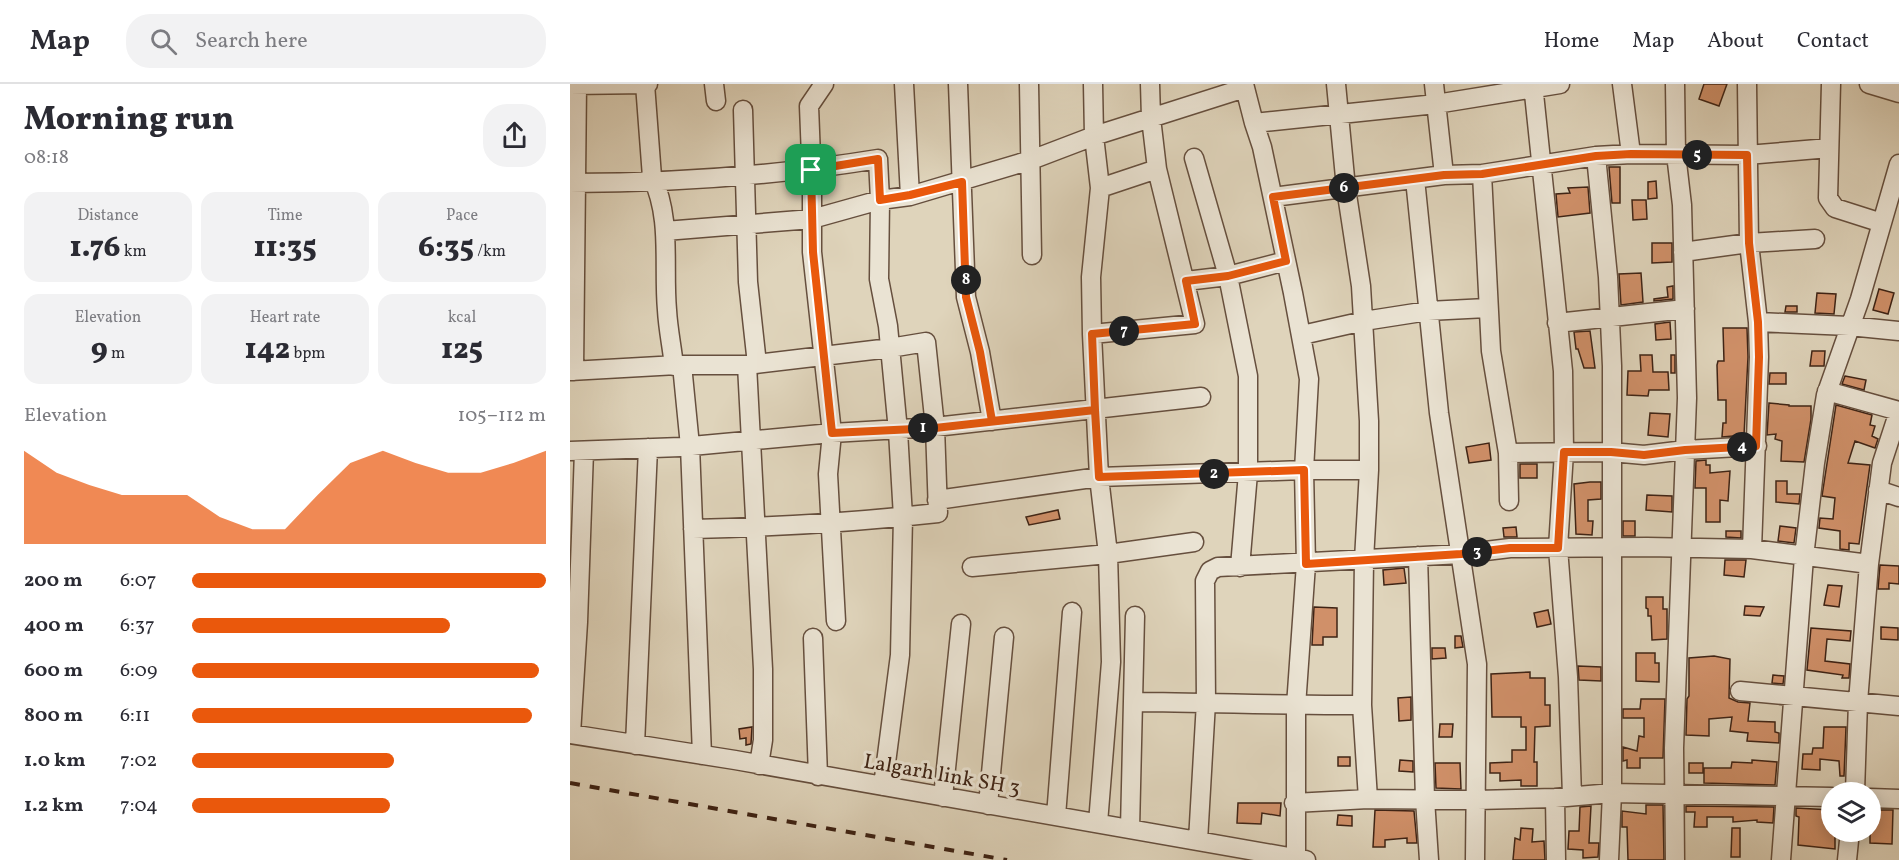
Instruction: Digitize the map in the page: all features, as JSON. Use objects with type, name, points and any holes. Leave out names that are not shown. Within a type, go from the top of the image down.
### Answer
[{"type":"street","points":[[577,84],[572,183],[572,371],[678,365],[752,364],[926,342],[935,428],[938,513],[757,528],[693,529]]},
{"type":"street","points":[[570,85],[646,84],[652,177],[665,231],[667,309],[690,446],[702,755]]},
{"type":"street","points":[[824,84],[808,106],[813,252],[832,433],[828,474],[837,621]]},
{"type":"street","points":[[904,84],[910,195]]},
{"type":"street","points":[[958,84],[966,297],[980,352],[992,421]]},
{"type":"street","points":[[1029,84],[1032,255]]},
{"type":"street","points":[[1093,84],[1094,136],[1100,188],[1091,278],[1092,334],[1099,477],[1108,554],[1111,662],[1098,823]]},
{"type":"street","points":[[1092,334],[1195,324],[1157,169],[1150,84]]},
{"type":"street","points":[[1336,84],[1346,188],[1364,321],[1369,470],[1364,560],[1362,705],[1368,799]]},
{"type":"street","points":[[1434,84],[1444,175]]},
{"type":"street","points":[[1254,123],[1436,104],[1534,86],[1560,84]]},
{"type":"street","points":[[1622,84],[1631,154]]},
{"type":"street","points":[[1675,860],[1674,748],[1687,398],[1682,205],[1676,154],[1676,84]]},
{"type":"street","points":[[1747,84],[1749,243],[1758,322],[1759,357],[1752,549]]},
{"type":"street","points":[[1831,84],[1828,198],[1830,204],[1844,212],[1882,222]]},
{"type":"street","points":[[1869,84],[1899,93]]},
{"type":"street","points":[[665,231],[812,219],[880,200],[910,195],[962,182],[1031,160],[1094,136],[1245,86],[1273,197],[1309,379],[1304,470],[1306,564],[1296,706],[1294,803],[1301,859]]},
{"type":"street","points":[[1534,86],[1563,371],[1564,452],[1558,548],[1568,677],[1563,797],[1556,860]]},
{"type":"street","points":[[743,110],[752,364],[752,442],[763,669],[763,740],[759,765]]},
{"type":"street","points":[[1273,197],[1444,175],[1482,174],[1596,156],[1747,155],[1829,148]]},
{"type":"street","points":[[1596,156],[1608,277],[1612,366],[1612,793],[1609,860]]},
{"type":"street","points":[[1194,158],[1228,276],[1248,376],[1248,473],[1240,567]]},
{"type":"street","points":[[572,183],[655,183],[745,176],[811,170],[878,159],[879,279],[890,348],[903,517],[900,655],[884,786]]},
{"type":"street","points":[[1780,860],[1804,557],[1815,463],[1827,391],[1860,299],[1899,164]]},
{"type":"street","points":[[1100,188],[1157,169]]},
{"type":"street","points":[[1482,174],[1487,308],[1491,351],[1508,453],[1509,501]]},
{"type":"street","points":[[1415,179],[1439,413],[1477,664],[1475,860]]},
{"type":"street","points":[[1683,252],[1749,243],[1815,239]]},
{"type":"street","points":[[1186,281],[1228,276],[1286,261]]},
{"type":"street","points":[[1302,335],[1364,321],[1428,311],[1487,308]]},
{"type":"street","points":[[1557,322],[1685,309]]},
{"type":"street","points":[[1758,322],[1849,326],[1899,331]]},
{"type":"street","points":[[1827,391],[1899,411],[1886,451],[1878,490],[1869,564],[1858,702],[1855,782]]},
{"type":"street","points":[[570,734],[578,622],[577,451],[690,446],[832,433],[935,428],[1201,397]]},
{"type":"street","points":[[1508,453],[1611,452],[1644,455],[1756,446]]},
{"type":"street","points":[[635,744],[648,448]]},
{"type":"street","points":[[937,500],[1099,477],[1369,470]]},
{"type":"street","points":[[1878,490],[1899,497]]},
{"type":"street","points":[[972,567],[1108,554],[1194,542]]},
{"type":"street","points":[[1198,841],[1206,702],[1205,581],[1209,571],[1218,567],[1461,554],[1510,548],[1611,547],[1752,549],[1869,564]]},
{"type":"street","points":[[1418,556],[1429,860]]},
{"type":"street","points":[[1056,816],[1072,612]]},
{"type":"street","points":[[1130,829],[1135,616]]},
{"type":"street","points":[[942,796],[961,624]]},
{"type":"street","points":[[988,805],[1004,637]]},
{"type":"street","points":[[813,638],[818,776]]},
{"type":"street","points":[[1740,691],[1899,706]]},
{"type":"street","points":[[1133,702],[1296,706],[1362,705]]},
{"type":"street","name":"Lalgarh link SH 3","points":[[570,734],[1301,859]]},
{"type":"street","points":[[1294,803],[1368,799],[1477,800],[1612,793],[1821,797]]},
{"type":"street","points":[[1881,799],[1899,800]]},
{"type":"street","points":[[1847,860],[1849,842]]},
{"type":"building","points":[[1704,84],[1727,84],[1719,106],[1699,99]]},
{"type":"building","points":[[1609,167],[1620,167],[1620,203],[1612,203]]},
{"type":"building","points":[[1656,181],[1657,198],[1648,199],[1648,182]]},
{"type":"building","points":[[1588,187],[1590,213],[1558,217],[1556,194],[1570,193],[1568,188]]},
{"type":"building","points":[[1632,200],[1646,200],[1647,219],[1633,220]]},
{"type":"building","points":[[1652,243],[1672,243],[1672,262],[1652,263]]},
{"type":"building","points":[[1641,273],[1643,302],[1621,305],[1619,274]]},
{"type":"building","points":[[1673,286],[1673,299],[1654,301],[1654,299],[1668,297],[1667,287]]},
{"type":"building","points":[[1879,289],[1894,293],[1888,314],[1873,310]]},
{"type":"building","points":[[1817,293],[1836,294],[1834,314],[1815,313]]},
{"type":"building","points":[[1786,306],[1797,306],[1797,312],[1785,312]]},
{"type":"building","points":[[1670,322],[1671,339],[1656,340],[1655,324]]},
{"type":"building","points":[[1723,328],[1747,328],[1748,357],[1744,435],[1722,437],[1723,423],[1726,423],[1726,400],[1718,400],[1717,365],[1718,361],[1724,361]]},
{"type":"building","points":[[1590,331],[1595,368],[1584,368],[1578,349],[1576,349],[1574,332]]},
{"type":"building","points":[[1812,351],[1825,351],[1824,366],[1810,366]]},
{"type":"building","points":[[1640,355],[1652,355],[1653,372],[1668,372],[1669,390],[1649,390],[1648,396],[1627,395],[1628,371],[1641,371]]},
{"type":"building","points":[[1671,355],[1675,355],[1675,373],[1671,373]]},
{"type":"building","points":[[1770,373],[1786,373],[1786,384],[1769,384]]},
{"type":"building","points":[[1845,376],[1866,380],[1864,390],[1842,384]]},
{"type":"building","points":[[1769,403],[1811,406],[1804,462],[1781,461],[1782,441],[1775,439],[1776,434],[1767,435]]},
{"type":"building","points":[[1836,405],[1872,415],[1870,425],[1875,426],[1872,436],[1878,439],[1875,448],[1855,441],[1848,463],[1870,465],[1859,544],[1849,543],[1849,550],[1840,549],[1840,531],[1819,528],[1820,518],[1833,519],[1835,498],[1822,496]]},
{"type":"building","points":[[1650,413],[1670,414],[1668,437],[1648,435]]},
{"type":"building","points":[[1489,443],[1491,460],[1469,463],[1466,447]]},
{"type":"building","points":[[1706,460],[1706,465],[1710,465],[1710,473],[1730,471],[1728,501],[1720,500],[1720,522],[1706,522],[1706,488],[1695,488],[1696,461]]},
{"type":"building","points":[[1520,464],[1537,464],[1537,478],[1520,478]]},
{"type":"building","points":[[1776,481],[1787,481],[1787,494],[1800,494],[1799,504],[1776,502]]},
{"type":"building","points":[[1601,482],[1601,499],[1588,500],[1588,521],[1593,521],[1592,535],[1576,534],[1574,484]]},
{"type":"building","points":[[1647,495],[1672,496],[1672,512],[1646,510]]},
{"type":"building","points":[[1058,510],[1060,519],[1029,525],[1026,517]]},
{"type":"building","points":[[1623,521],[1635,521],[1635,536],[1623,536]]},
{"type":"building","points":[[1780,526],[1796,528],[1794,543],[1778,541]]},
{"type":"building","points":[[1516,527],[1517,537],[1504,537],[1503,528]]},
{"type":"building","points":[[1726,531],[1741,531],[1741,538],[1726,537]]},
{"type":"building","points":[[1725,560],[1746,560],[1744,577],[1724,575]]},
{"type":"building","points":[[1880,565],[1899,566],[1899,584],[1889,583],[1889,589],[1878,589]]},
{"type":"building","points":[[1404,568],[1406,583],[1384,585],[1383,570]]},
{"type":"building","points":[[1828,585],[1842,586],[1839,607],[1824,605]]},
{"type":"building","points":[[1646,597],[1663,597],[1663,609],[1667,609],[1667,639],[1652,640],[1651,616],[1648,616]]},
{"type":"building","points":[[1745,606],[1764,607],[1760,616],[1744,615]]},
{"type":"building","points":[[1314,607],[1337,608],[1337,637],[1323,637],[1323,645],[1312,645]]},
{"type":"building","points":[[1548,610],[1551,624],[1537,627],[1534,613]]},
{"type":"building","points":[[1881,627],[1898,628],[1898,640],[1881,639]]},
{"type":"building","points":[[1811,628],[1851,631],[1850,641],[1827,639],[1825,661],[1850,664],[1849,678],[1842,678],[1843,675],[1807,670]]},
{"type":"building","points":[[1455,636],[1461,636],[1463,647],[1455,648]]},
{"type":"building","points":[[1432,648],[1445,648],[1446,658],[1432,659]]},
{"type":"building","points":[[1636,653],[1655,653],[1655,663],[1659,663],[1659,682],[1636,681]]},
{"type":"building","points":[[1714,656],[1730,659],[1729,698],[1738,702],[1750,703],[1748,721],[1775,722],[1775,732],[1779,733],[1779,743],[1747,741],[1748,733],[1730,731],[1732,717],[1709,719],[1709,736],[1686,735],[1689,658]]},
{"type":"building","points":[[1578,666],[1601,667],[1601,681],[1579,680]]},
{"type":"building","points":[[1530,672],[1530,678],[1545,678],[1545,705],[1550,705],[1550,726],[1535,727],[1534,762],[1537,762],[1537,786],[1521,786],[1521,780],[1500,781],[1500,773],[1490,773],[1490,763],[1512,762],[1512,750],[1526,750],[1526,727],[1521,727],[1521,717],[1492,717],[1491,674]]},
{"type":"building","points":[[1773,675],[1784,676],[1783,684],[1772,683]]},
{"type":"building","points":[[1411,697],[1411,720],[1399,721],[1398,698]]},
{"type":"building","points":[[1641,699],[1665,699],[1663,758],[1640,758],[1640,768],[1627,768],[1627,760],[1623,761],[1623,747],[1637,751],[1639,736],[1644,737],[1644,718],[1623,718],[1623,709],[1640,709]]},
{"type":"building","points":[[1440,724],[1453,724],[1452,737],[1439,737]]},
{"type":"building","points":[[752,727],[751,744],[746,745],[746,738],[740,739],[739,729]]},
{"type":"building","points":[[1824,727],[1846,727],[1844,776],[1840,776],[1839,761],[1820,759],[1820,770],[1802,769],[1803,754],[1812,754],[1813,748],[1823,748]]},
{"type":"building","points":[[1338,757],[1350,757],[1350,766],[1338,766]]},
{"type":"building","points":[[1400,760],[1413,761],[1413,772],[1399,771]]},
{"type":"building","points":[[1752,760],[1777,762],[1775,785],[1704,783],[1704,768],[1731,768],[1732,762],[1752,763]]},
{"type":"building","points":[[1435,763],[1460,763],[1461,789],[1436,788]]},
{"type":"building","points":[[1689,763],[1703,763],[1703,773],[1689,773]]},
{"type":"building","points":[[1238,803],[1281,803],[1280,816],[1262,813],[1261,824],[1237,823]]},
{"type":"building","points":[[1646,805],[1663,805],[1664,860],[1628,860],[1627,827],[1622,827],[1622,811],[1646,814]]},
{"type":"building","points":[[1591,806],[1589,843],[1599,843],[1598,857],[1583,858],[1583,850],[1568,849],[1569,831],[1579,831],[1580,807]]},
{"type":"building","points":[[1686,806],[1774,807],[1773,823],[1757,822],[1757,820],[1733,822],[1733,817],[1707,817],[1707,827],[1694,827],[1695,812],[1686,812]]},
{"type":"building","points":[[1796,808],[1821,809],[1821,842],[1835,842],[1835,849],[1798,845],[1799,817],[1796,816]]},
{"type":"building","points":[[1375,810],[1414,811],[1417,843],[1407,843],[1407,838],[1385,840],[1385,847],[1373,847]]},
{"type":"building","points":[[1881,810],[1893,810],[1892,844],[1870,843],[1881,842]]},
{"type":"building","points":[[1338,815],[1352,816],[1352,826],[1337,825]]},
{"type":"building","points":[[1521,828],[1533,829],[1532,842],[1544,841],[1545,860],[1513,860],[1515,838],[1520,840]]},
{"type":"building","points":[[1732,828],[1740,828],[1740,857],[1731,857]]},
{"type":"railway","points":[[570,783],[1007,860]]},
{"type":"route","points":[[811,170],[813,252],[831,406],[832,433],[935,428],[1095,410],[1099,477],[1304,470],[1306,564],[1461,554],[1510,548],[1558,548],[1564,452],[1644,455],[1756,446],[1758,322],[1749,243],[1747,155],[1596,156],[1482,174],[1444,175],[1273,197],[1286,261],[1228,276],[1186,281],[1195,324],[1092,334],[1095,410],[992,421],[980,352],[966,297],[962,182],[880,200],[878,159],[811,170]]}]
